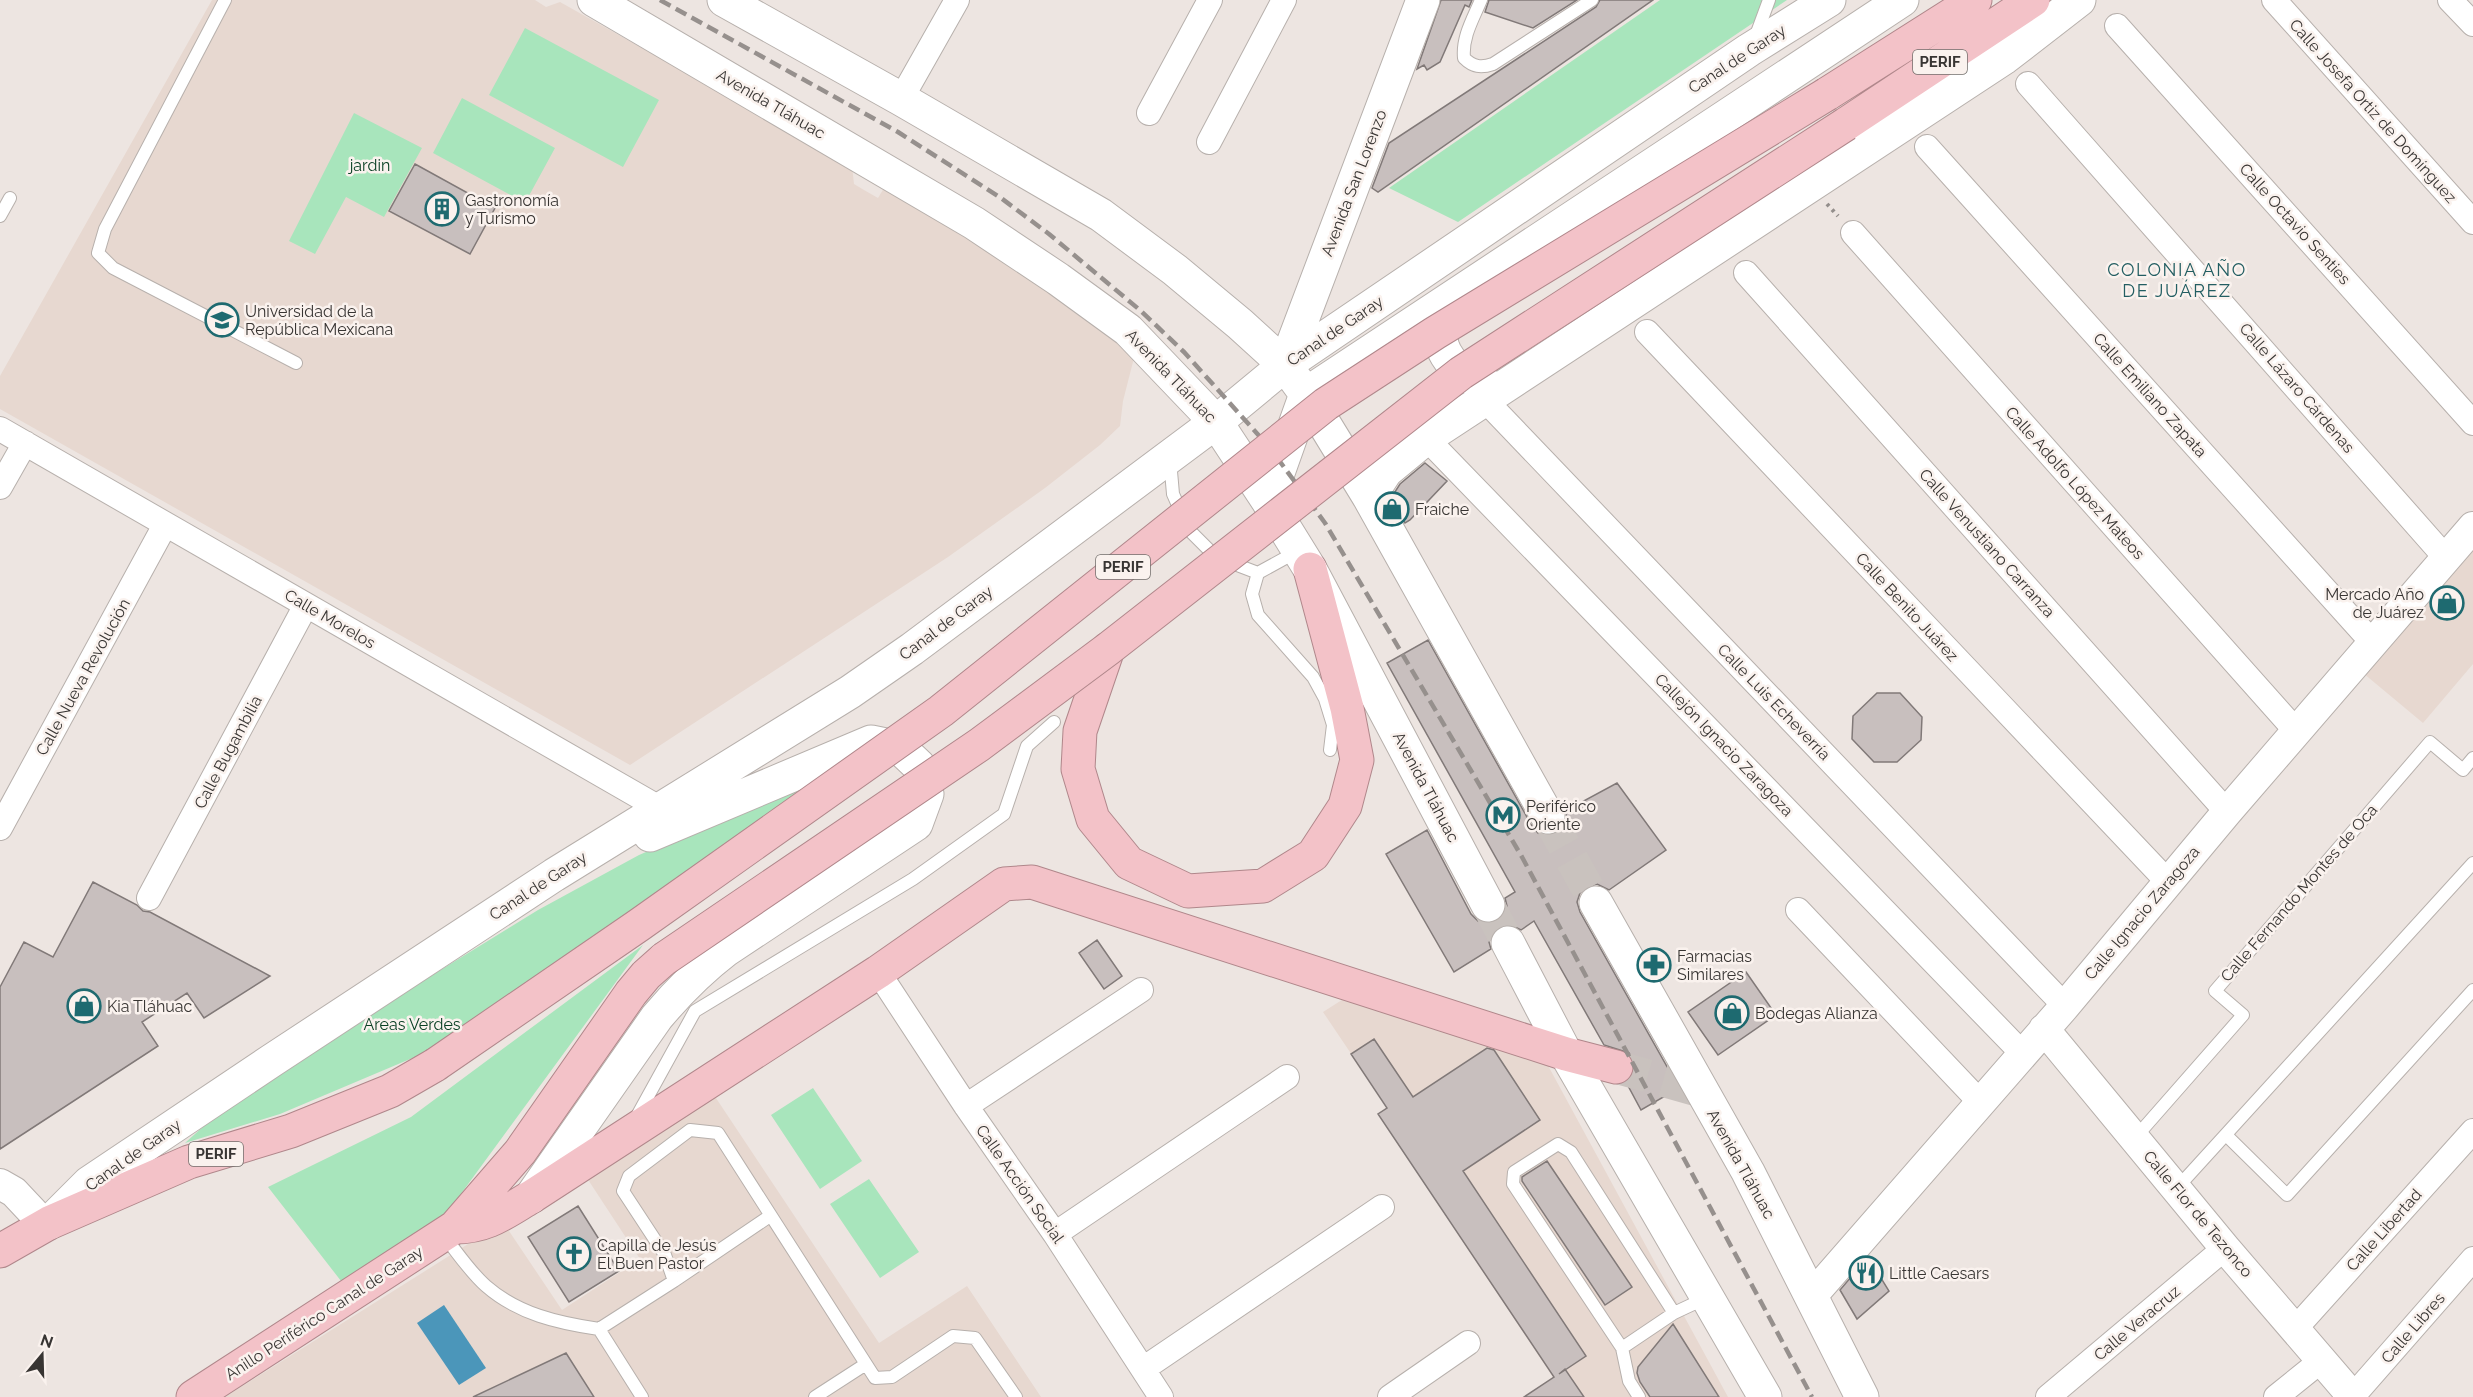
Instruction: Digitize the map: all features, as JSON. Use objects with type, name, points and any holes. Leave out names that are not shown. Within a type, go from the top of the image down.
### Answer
[{"type":"highway","name":"PERIF","points":[[0,1251],[47,1224],[189,1162],[291,1131],[390,1091],[435,1065],[639,925],[941,711],[1326,404],[1435,333],[1827,94],[1975,0]]},
{"type":"highway","name":"PERIF","points":[[449,1232],[520,1152],[632,993],[646,975],[664,959],[979,745],[1108,649],[1461,373],[2033,0]]},
{"type":"highway","points":[[1108,649],[1080,731],[1078,769],[1093,819],[1129,863],[1188,891],[1263,886],[1313,855],[1345,806],[1357,760],[1347,708],[1304,560]]},
{"type":"highway","points":[[449,1232],[489,1222],[531,1197],[878,972],[1004,884],[1032,882],[1566,1054],[1616,1067]]},
{"type":"highway","name":"Anillo Periférico Canal de Garay","points":[[193,1397],[449,1232]]},
{"type":"main road","name":"Avenida Tláhuac","points":[[594,0],[974,223],[1058,279],[1128,330],[1216,422],[1269,501],[1304,560],[1488,905]]},
{"type":"main road","points":[[724,0],[1101,215],[1175,270],[1285,365],[1306,394],[1369,497],[1548,817]]},
{"type":"main road","name":"Avenida San Lorenzo","points":[[1285,365],[1423,0]]},
{"type":"main road","name":"Canal de Garay","points":[[47,1224],[89,1183],[554,875],[850,692],[912,649],[1216,422],[1285,365],[1749,50],[1829,0]]},
{"type":"main road","points":[[1269,501],[1306,394],[1902,0]]},
{"type":"main road","points":[[1369,497],[1386,471],[1426,438],[2004,58],[2079,0]]},
{"type":"main road","points":[[1453,297],[1445,316],[1441,337],[1450,358],[1455,366],[1472,379],[1490,386],[1494,392]]},
{"type":"main road","points":[[531,1197],[657,1017],[679,991],[726,950],[916,824],[927,794],[919,766],[900,748],[871,742],[554,875]]},
{"type":"main road","name":"Avenida Tláhuac","points":[[1596,903],[1748,1172],[1862,1397]]},
{"type":"main road","points":[[1508,943],[1566,1054],[1765,1397]]},
{"type":"street","points":[[901,99],[957,0]]},
{"type":"street","points":[[1149,113],[1210,0]]},
{"type":"street","points":[[1209,142],[1284,0]]},
{"type":"street","name":"Calle Josefa Ortiz de Domínguez","points":[[2274,0],[2473,222]]},
{"type":"street","points":[[2450,0],[2473,24]]},
{"type":"street","name":"Calle Octavio Senties","points":[[2117,26],[2473,423]]},
{"type":"street","name":"Calle Lázaro Cárdenas","points":[[2028,84],[2446,558]]},
{"type":"street","name":"Calle Emiliano Zapata","points":[[1927,147],[2373,643]]},
{"type":"street","name":"Calle Adolfo López Mateos","points":[[1853,233],[2297,732]]},
{"type":"street","name":"Calle Venustiano Carranza","points":[[1746,273],[2227,812]]},
{"type":"street","name":"Calle Benito Juárez","points":[[1647,332],[2168,882]]},
{"type":"street","name":"Calle Luis Echeverría","points":[[1494,392],[2065,1006]]},
{"type":"street","name":"Calle Morelos","points":[[0,429],[661,809]]},
{"type":"street","name":"Callejón Ignacio Zaragoza","points":[[1426,438],[2022,1053]]},
{"type":"street","points":[[0,487],[25,443]]},
{"type":"street","name":"Calle Nueva Revolución","points":[[0,828],[165,525]]},
{"type":"street","name":"Calle Ignacio Zaragoza","points":[[1811,1297],[2065,1006],[2227,812],[2473,527]]},
{"type":"street","name":"Calle Bugambilia","points":[[149,898],[306,605]]},
{"type":"street","points":[[1798,910],[1980,1103]]},
{"type":"street","name":"Calle Acción Social","points":[[878,972],[966,1106],[1055,1234],[1161,1397]]},
{"type":"street","points":[[966,1106],[1141,990]]},
{"type":"street","name":"Calle Flor de Tezonco","points":[[2044,1029],[2225,1248],[2353,1397]]},
{"type":"street","points":[[1055,1234],[1287,1077]]},
{"type":"street","name":"Calle Libertad","points":[[2295,1329],[2473,1131]]},
{"type":"street","points":[[0,1184],[14,1192],[47,1224]]},
{"type":"street","points":[[1143,1369],[1382,1207]]},
{"type":"street","name":"Calle Veracruz","points":[[2048,1397],[2225,1248]]},
{"type":"street","name":"Calle Libres","points":[[2353,1397],[2473,1259]]},
{"type":"street","points":[[1390,1397],[1468,1343]]},
{"type":"street","points":[[2276,1397],[2322,1360]]},
{"type":"lane","points":[[225,0],[105,229],[98,253],[113,268],[296,363]]},
{"type":"lane","points":[[1481,0],[1464,40],[1463,49],[1464,58],[1470,64],[1483,67],[1494,64],[1592,0]]},
{"type":"lane","points":[[1749,50],[1769,0]]},
{"type":"lane","points":[[0,216],[10,198]]},
{"type":"lane","points":[[1169,456],[1173,494],[1189,530],[1216,557],[1258,573],[1304,560]]},
{"type":"lane","points":[[1258,573],[1252,594],[1258,615],[1313,677],[1325,699],[1333,725],[1330,750]]},
{"type":"lane","points":[[627,1135],[695,1011],[913,879],[1004,814],[1027,746],[1054,722]]},
{"type":"lane","name":"Calle Fernando Montes de Oca","points":[[2135,1138],[2243,1015],[2215,991],[2430,742],[2463,770],[2473,758]]},
{"type":"lane","points":[[2177,1188],[2472,868]]},
{"type":"lane","points":[[2226,1135],[2287,1194],[2473,990]]},
{"type":"lane","points":[[674,1281],[665,1255],[623,1191],[629,1176],[690,1130],[718,1133],[875,1378],[892,1377],[953,1336],[975,1338],[1016,1397]]},
{"type":"lane","points":[[1639,1397],[1629,1381],[1622,1348],[1513,1184],[1514,1172],[1558,1144],[1571,1152],[1674,1313]]},
{"type":"lane","points":[[449,1232],[486,1286],[521,1309],[555,1322],[599,1329],[770,1216]]},
{"type":"lane","points":[[1622,1348],[1674,1313],[1707,1297]]},
{"type":"lane","points":[[599,1329],[642,1397]]},
{"type":"lane","points":[[815,1397],[866,1364]]},
{"type":"path","points":[[1811,185],[1853,233]]},
{"type":"shaded area","points":[[212,0],[535,0],[546,7],[560,2],[852,166],[854,184],[878,198],[887,183],[1007,252],[1135,354],[1123,401],[1120,426],[1100,445],[1045,488],[948,557],[630,765],[0,409],[0,376]]},
{"type":"shaded area","name":"Mercado Año de Juárez","points":[[2473,543],[2473,664],[2423,723],[2363,673]]},
{"type":"shaded area","points":[[1345,998],[1545,1060],[1728,1397],[1543,1397],[1537,1388],[1553,1377],[1378,1114],[1387,1107],[1323,1012]]},
{"type":"shaded area","points":[[710,1089],[879,1343],[967,1286],[1041,1397],[225,1397],[503,1222],[562,1310],[640,1259],[583,1172]]},
{"type":"green space","points":[[1660,0],[1787,0],[1458,222],[1389,188]]},
{"type":"green space","points":[[525,28],[659,100],[623,167],[489,95]]},
{"type":"green space","points":[[462,98],[555,148],[525,203],[433,153]]},
{"type":"green space","name":"jardin","points":[[354,113],[422,148],[384,217],[346,197],[315,254],[289,241]]},
{"type":"green space","name":"Areas Verdes","points":[[841,769],[626,919],[422,1054],[280,1114],[185,1143],[226,1106],[353,1024],[538,910],[639,855]]},
{"type":"green space","points":[[643,945],[444,1217],[348,1290],[268,1187],[411,1117]]},
{"type":"green space","points":[[813,1088],[862,1161],[820,1189],[771,1115]]},
{"type":"green space","points":[[869,1179],[919,1252],[880,1278],[830,1204]]},
{"type":"water","points":[[444,1305],[486,1368],[459,1385],[417,1323]]},
{"type":"building","points":[[1441,0],[1472,0],[1469,7],[1465,5],[1440,62],[1427,70],[1424,65],[1417,69]]},
{"type":"building","points":[[1489,0],[1577,0],[1533,28],[1485,12]]},
{"type":"building","points":[[1600,0],[1653,0],[1378,192],[1372,188],[1389,143],[1596,7]]},
{"type":"building","name":"Gastronomía y Turismo","points":[[415,164],[495,208],[470,254],[389,211]]},
{"type":"building","points":[[1425,463],[1447,481],[1405,523],[1391,498],[1400,484]]},
{"type":"building","points":[[1428,640],[1538,833],[1547,836],[1558,833],[1567,818],[1565,811],[1617,783],[1666,850],[1609,890],[1597,884],[1586,887],[1580,893],[1577,902],[1580,912],[1679,1088],[1641,1110],[1626,1082],[1634,1072],[1634,1061],[1629,1053],[1604,1045],[1534,921],[1521,930],[1509,924],[1499,927],[1492,933],[1489,942],[1491,949],[1454,972],[1386,854],[1427,830],[1471,914],[1478,921],[1487,924],[1496,922],[1504,915],[1507,906],[1505,898],[1515,892],[1387,663]]},
{"type":"building","points":[[1877,693],[1900,693],[1922,717],[1921,740],[1897,762],[1874,762],[1852,739],[1853,716]]},
{"type":"building","name":"Kia Tláhuac","points":[[93,882],[137,905],[143,911],[150,912],[270,976],[204,1018],[187,993],[142,1022],[158,1046],[0,1149],[0,987],[24,942],[53,957]]},
{"type":"building","points":[[1097,940],[1122,976],[1104,989],[1079,953]]},
{"type":"building","name":"Bodegas Alianza","points":[[1746,972],[1776,1015],[1718,1055],[1688,1012]]},
{"type":"building","points":[[1374,1039],[1413,1097],[1487,1048],[1494,1050],[1540,1120],[1463,1171],[1586,1356],[1565,1370],[1584,1397],[1524,1397],[1554,1377],[1378,1114],[1387,1108],[1351,1054]]},
{"type":"building","points":[[1547,1161],[1632,1287],[1605,1305],[1522,1181],[1522,1177]]},
{"type":"building","name":"Capilla de Jesús El Buen Pastor","points":[[578,1206],[619,1271],[569,1302],[528,1237]]},
{"type":"building","name":"Little Caesars","points":[[1868,1257],[1889,1291],[1857,1319],[1840,1290]]},
{"type":"building","points":[[1673,1324],[1719,1397],[1650,1397],[1640,1382],[1638,1367]]},
{"type":"building","points":[[566,1353],[594,1397],[473,1397]]},
{"type":"tunnel","points":[[1548,817],[1596,903]]},
{"type":"tunnel","points":[[1488,905],[1508,943]]},
{"type":"tunnel","points":[[1616,1067],[1701,1091]]},
{"type":"railway","points":[[660,0],[898,132],[1001,198],[1049,234],[1141,311],[1184,352],[1270,448],[1325,523],[1522,857],[1812,1397]]},
{"type":"place","name":"Gastronomía y Turismo","points":[[442,209]]},
{"type":"place","name":"Universidad de la República Mexicana","points":[[222,320]]},
{"type":"place","name":"Fraiche","points":[[1392,509]]},
{"type":"place","name":"Mercado Año de Juárez","points":[[2447,603]]},
{"type":"place","name":"Periférico Oriente","points":[[1503,815]]},
{"type":"place","name":"Farmacias Similares","points":[[1654,965]]},
{"type":"place","name":"Kia Tláhuac","points":[[84,1006]]},
{"type":"place","name":"Bodegas Alianza","points":[[1732,1013]]},
{"type":"place","name":"Capilla de Jesús El Buen Pastor","points":[[574,1254]]},
{"type":"place","name":"Little Caesars","points":[[1866,1273]]},
{"type":"district","name":"COLONIA AÑO DE JUÁREZ","points":[[2177,279]]}]
